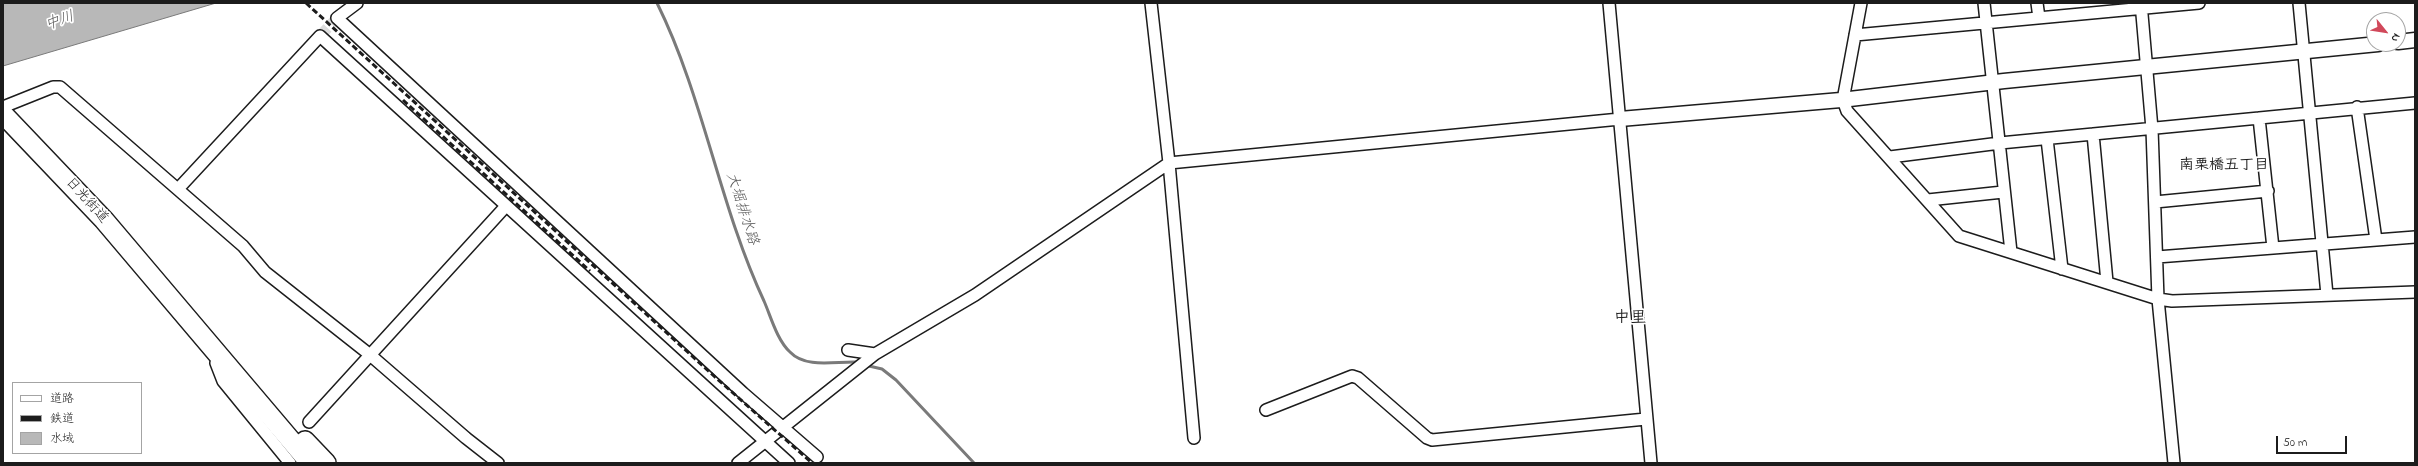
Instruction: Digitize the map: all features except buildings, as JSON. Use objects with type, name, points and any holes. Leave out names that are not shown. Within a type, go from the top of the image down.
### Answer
[{"type":"highway","name":"日光街道","points":[[3,114],[66,179],[221,354],[326,463]]},
{"type":"highway","name":"日光街道","points":[[221,354],[310,463]]},
{"type":"street","points":[[357,3],[337,18],[726,377],[817,456]]},
{"type":"street","points":[[1151,3],[1169,163],[1194,438]]},
{"type":"street","points":[[1609,3],[1651,463]]},
{"type":"street","points":[[1861,3],[1843,100],[1852,117],[1890,157],[1959,236],[2158,299],[2172,301],[2415,292]]},
{"type":"street","points":[[1984,3],[1991,82],[2000,143],[2011,252]]},
{"type":"street","points":[[2037,3],[2039,18]]},
{"type":"street","points":[[1855,35],[2039,18],[2090,8],[2199,3]]},
{"type":"street","points":[[2299,3],[2327,295]]},
{"type":"street","points":[[2141,6],[2148,68],[2152,129],[2158,299],[2174,463]]},
{"type":"street","points":[[178,188],[320,36],[764,442],[789,463]]},
{"type":"street","points":[[738,463],[876,354],[974,295],[1169,163],[1620,119],[1843,100],[1991,82],[2148,68],[2366,45]]},
{"type":"street","points":[[3,107],[53,87],[60,87],[243,246],[266,272],[369,354],[466,438],[498,463]]},
{"type":"street","points":[[1890,157],[2000,143],[2415,102]]},
{"type":"street","points":[[2357,107],[2376,240]]},
{"type":"street","points":[[2259,118],[2273,248]]},
{"type":"street","points":[[2093,134],[2107,282]]},
{"type":"street","points":[[2047,139],[2062,269]]},
{"type":"street","points":[[1928,200],[2004,192]]},
{"type":"street","points":[[2155,202],[2268,192]]},
{"type":"street","points":[[309,422],[369,354],[506,206]]},
{"type":"street","points":[[2157,257],[2415,237]]},
{"type":"street","points":[[848,350],[876,354]]},
{"type":"street","points":[[221,354],[217,369],[223,381],[290,463]]},
{"type":"street","points":[[1266,410],[1352,376],[1358,378],[1427,438],[1432,440],[1646,419]]},
{"type":"water","name":"中川","points":[[3,3],[216,3],[3,66]]},
{"type":"waterway","name":"大堀排水路","points":[[657,3],[687,76],[748,265],[781,341],[790,352],[804,361],[822,363],[857,362]]},
{"type":"waterway","name":"大堀排水路","points":[[869,366],[882,369],[896,380],[974,463]]},
{"type":"tunnel","points":[[320,36],[337,18]]},
{"type":"railway","points":[[306,3],[715,377],[812,463]]},
{"type":"railway","points":[[403,100],[590,271]]},
{"type":"district","name":"南栗橋五丁目","points":[[2224,167]]},
{"type":"district","name":"中里","points":[[1630,319]]}]
